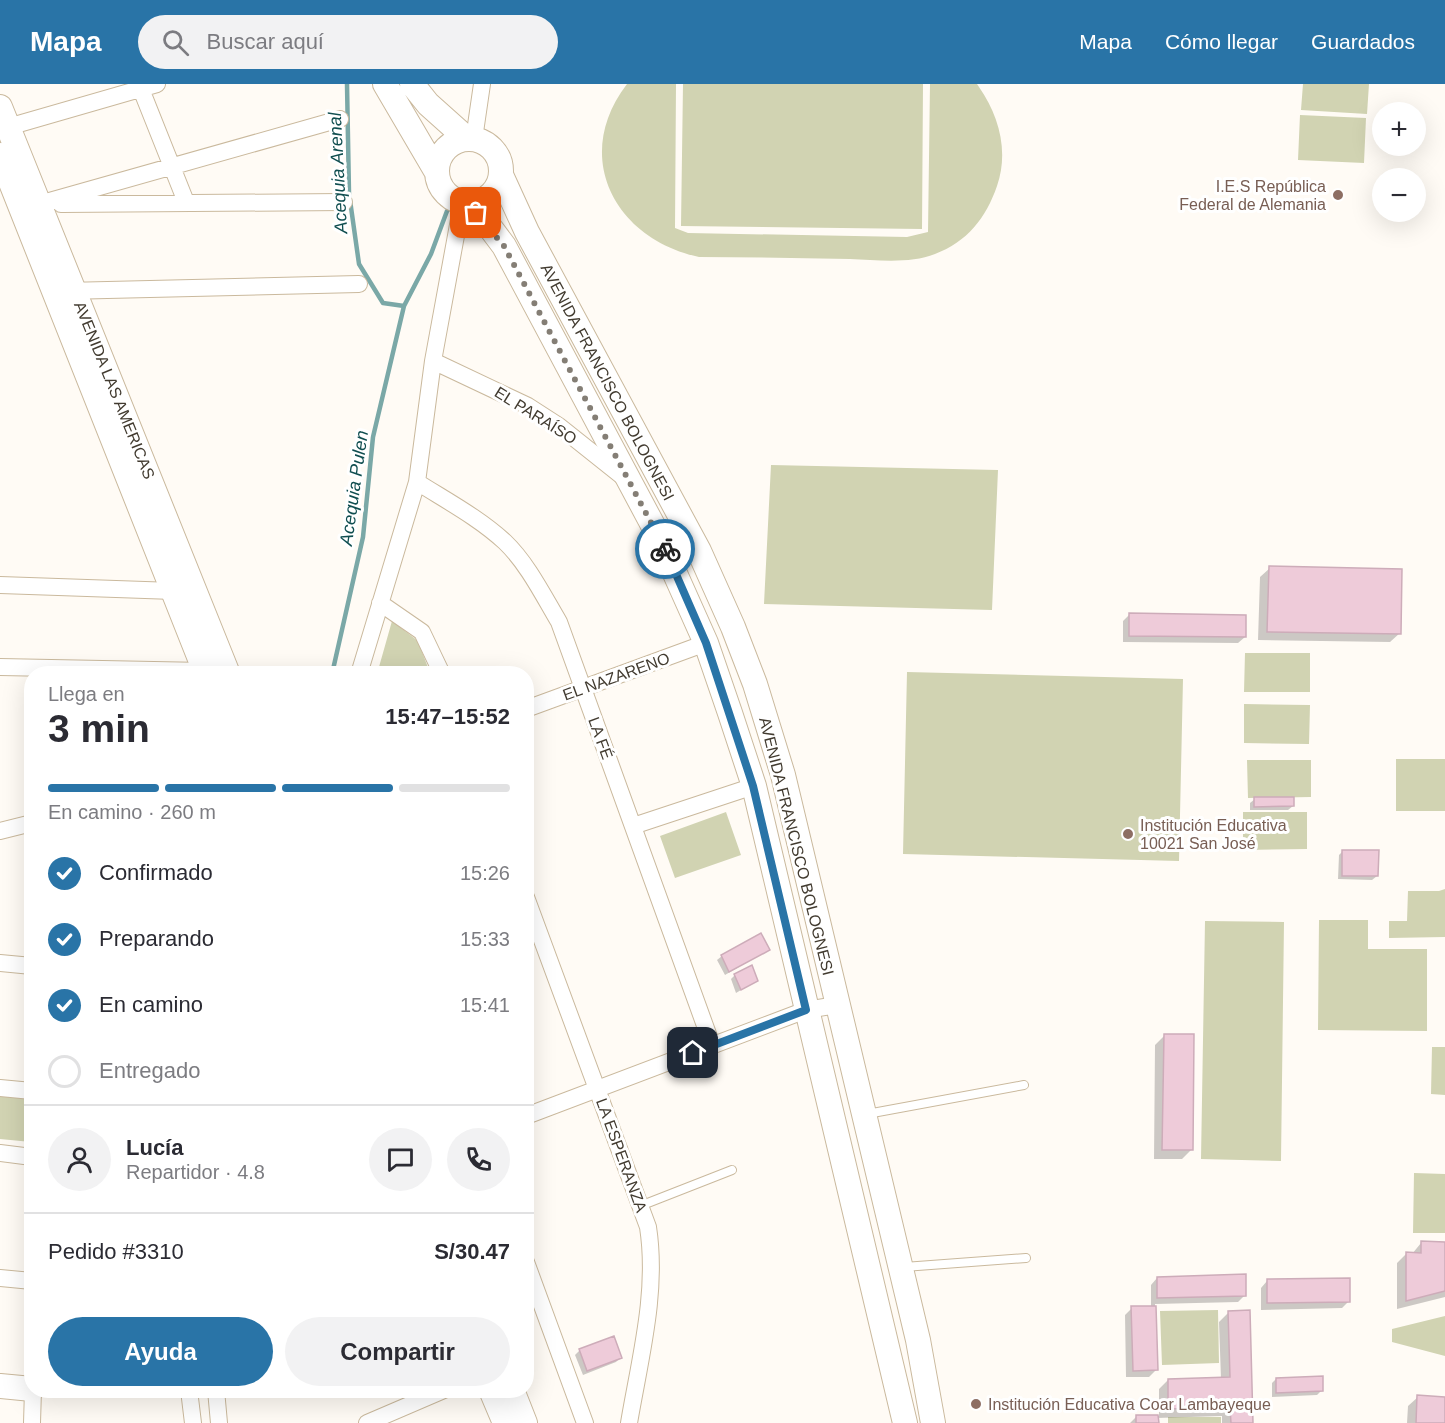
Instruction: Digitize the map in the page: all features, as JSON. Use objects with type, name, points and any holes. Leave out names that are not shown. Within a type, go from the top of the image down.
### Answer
[{"type":"main road","points":[[385,84],[436,171],[443,192],[464,203],[475,203],[493,193],[501,175],[497,155],[482,141],[470,139],[448,146],[437,162],[436,171]]},
{"type":"main road","points":[[412,84],[428,104],[470,139]]},
{"type":"main road","name":"AVENIDA LAS AMERICAS","points":[[4,117],[39,204],[65,291],[174,591],[210,666]]},
{"type":"main road","name":"AVENIDA LAS AMERICAS","points":[[0,155],[65,291],[210,666]]},
{"type":"main road","name":"AVENIDA FRANCISCO BOLOGNESI","points":[[501,175],[527,232],[699,550],[755,684],[783,775],[900,1267],[933,1423]]},
{"type":"main road","name":"AVENIDA FRANCISCO BOLOGNESI","points":[[464,203],[486,222],[504,246],[656,531],[706,643],[753,786],[905,1423]]},
{"type":"main road","points":[[0,1386],[24,1389]]},
{"type":"main road","points":[[494,1398],[505,1423]]},
{"type":"main road","points":[[515,1398],[525,1423]]},
{"type":"street","points":[[470,139],[482,84]]},
{"type":"street","points":[[4,117],[145,86],[170,165],[186,202]]},
{"type":"street","points":[[39,204],[170,165],[340,119]]},
{"type":"street","points":[[39,204],[344,201]]},
{"type":"street","points":[[361,666],[417,482],[433,361],[464,203]]},
{"type":"street","points":[[65,291],[359,284]]},
{"type":"street","name":"EL PARAÍSO","points":[[433,361],[487,384],[536,411],[559,426],[631,484]]},
{"type":"street","name":"LA FÉ","points":[[417,482],[476,519],[506,543],[535,582],[559,622],[712,1045]]},
{"type":"street","points":[[0,585],[174,591]]},
{"type":"street","points":[[380,603],[422,632],[438,666]]},
{"type":"street","name":"EL NAZARENO","points":[[534,706],[706,643]]},
{"type":"street","points":[[0,667],[24,669]]},
{"type":"street","points":[[633,826],[753,786]]},
{"type":"street","points":[[0,831],[24,825]]},
{"type":"street","name":"LA ESPERANZA","points":[[534,919],[648,1227],[652,1257],[650,1299],[629,1423]]},
{"type":"street","points":[[0,963],[24,965]]},
{"type":"street","points":[[534,1113],[806,1010],[837,1005]]},
{"type":"street","points":[[0,1088],[24,1090]]},
{"type":"street","points":[[0,1153],[24,1156]]},
{"type":"street","points":[[0,1278],[24,1280]]},
{"type":"street","points":[[534,1284],[585,1423]]},
{"type":"street","points":[[32,1398],[32,1423]]},
{"type":"street","points":[[190,1398],[193,1423]]},
{"type":"street","points":[[219,1423],[221,1398]]},
{"type":"street","points":[[367,1423],[425,1398]]},
{"type":"lane","points":[[864,1115],[1024,1085]]},
{"type":"lane","points":[[640,1206],[732,1170]]},
{"type":"lane","points":[[900,1267],[1026,1258]]},
{"type":"green space","points":[[627,84],[676,84],[675,228],[688,233],[907,237],[928,232],[930,84],[977,84],[992,110],[1000,134],[1002,160],[997,186],[981,218],[966,236],[946,249],[925,257],[893,261],[699,257],[669,247],[644,233],[625,214],[610,191],[603,166],[603,139],[611,112]]},
{"type":"green space","points":[[683,84],[923,84],[922,229],[681,226]]},
{"type":"green space","points":[[1303,84],[1369,84],[1367,114],[1301,110]]},
{"type":"green space","points":[[1300,115],[1366,118],[1364,163],[1298,160]]},
{"type":"green space","points":[[771,465],[998,470],[992,610],[764,604]]},
{"type":"green space","points":[[392,621],[418,641],[427,666],[379,666]]},
{"type":"green space","points":[[1245,653],[1310,653],[1310,692],[1244,692]]},
{"type":"green space","points":[[907,672],[1183,679],[1179,861],[903,854]]},
{"type":"green space","points":[[1244,704],[1310,705],[1309,744],[1244,743]]},
{"type":"green space","points":[[1396,759],[1445,759],[1445,811],[1396,811]]},
{"type":"green space","points":[[1247,760],[1311,760],[1311,797],[1248,798]]},
{"type":"green space","points":[[726,812],[741,855],[675,878],[660,836]]},
{"type":"green space","points":[[1243,812],[1307,812],[1307,849],[1243,850]]},
{"type":"green space","points":[[1445,889],[1445,937],[1389,938],[1389,921],[1407,921],[1408,891]]},
{"type":"green space","points":[[1319,920],[1368,920],[1368,949],[1427,949],[1427,1031],[1318,1030]]},
{"type":"green space","points":[[1205,921],[1284,922],[1281,1161],[1201,1159]]},
{"type":"green space","points":[[1432,1047],[1445,1047],[1445,1095],[1431,1094]]},
{"type":"green space","points":[[0,1095],[24,1097],[24,1141],[0,1139]]},
{"type":"green space","points":[[1414,1173],[1445,1174],[1445,1233],[1413,1233]]},
{"type":"green space","points":[[1218,1310],[1219,1363],[1162,1365],[1160,1311]]},
{"type":"green space","points":[[1445,1316],[1445,1356],[1392,1342],[1392,1329]]},
{"type":"green space","points":[[1168,1417],[1221,1417],[1221,1423],[1168,1423]]},
{"type":"building","points":[[1269,566],[1402,569],[1401,634],[1267,632]]},
{"type":"building","points":[[1129,613],[1246,615],[1246,637],[1129,636]]},
{"type":"building","points":[[1254,797],[1294,797],[1294,806],[1254,807]]},
{"type":"building","points":[[1342,850],[1379,850],[1378,876],[1342,876]]},
{"type":"building","points":[[761,933],[770,950],[729,972],[721,955]]},
{"type":"building","points":[[752,965],[758,981],[741,990],[734,974]]},
{"type":"building","points":[[1164,1034],[1194,1034],[1193,1150],[1162,1150]]},
{"type":"building","points":[[1421,1241],[1445,1242],[1445,1291],[1406,1301],[1406,1252],[1421,1253]]},
{"type":"building","points":[[1246,1274],[1246,1296],[1157,1298],[1157,1277]]},
{"type":"building","points":[[1350,1278],[1350,1302],[1267,1303],[1267,1279]]},
{"type":"building","points":[[1131,1306],[1156,1306],[1158,1370],[1133,1371]]},
{"type":"building","points":[[1250,1310],[1253,1423],[1231,1423],[1230,1407],[1168,1409],[1168,1379],[1230,1377],[1228,1311]]},
{"type":"building","points":[[614,1336],[622,1358],[587,1371],[579,1349]]},
{"type":"building","points":[[1323,1376],[1323,1391],[1276,1393],[1276,1378]]},
{"type":"building","points":[[1417,1395],[1445,1397],[1445,1423],[1416,1423]]},
{"type":"building","points":[[1136,1415],[1158,1415],[1159,1423],[1136,1423]]},
{"type":"waterway","name":"Acequia Arenal","points":[[347,84],[349,193],[359,264],[383,303],[404,306]]},
{"type":"waterway","name":"Acequia Pulen","points":[[334,666],[363,537],[373,437],[404,306],[431,254],[447,211]]},
{"type":"way so far","points":[[476,213],[496,233],[504,246],[665,549]]},
{"type":"place","name":"I.E.S República Federal de Alemania","points":[[1338,195]]},
{"type":"place","name":"Institución Educativa 10021 San José","points":[[1128,834]]},
{"type":"place","name":"Institución Educativa Coar Lambayeque","points":[[976,1404]]},
{"type":"route","points":[[665,549],[706,643],[753,786],[806,1010],[693,1053]]}]
